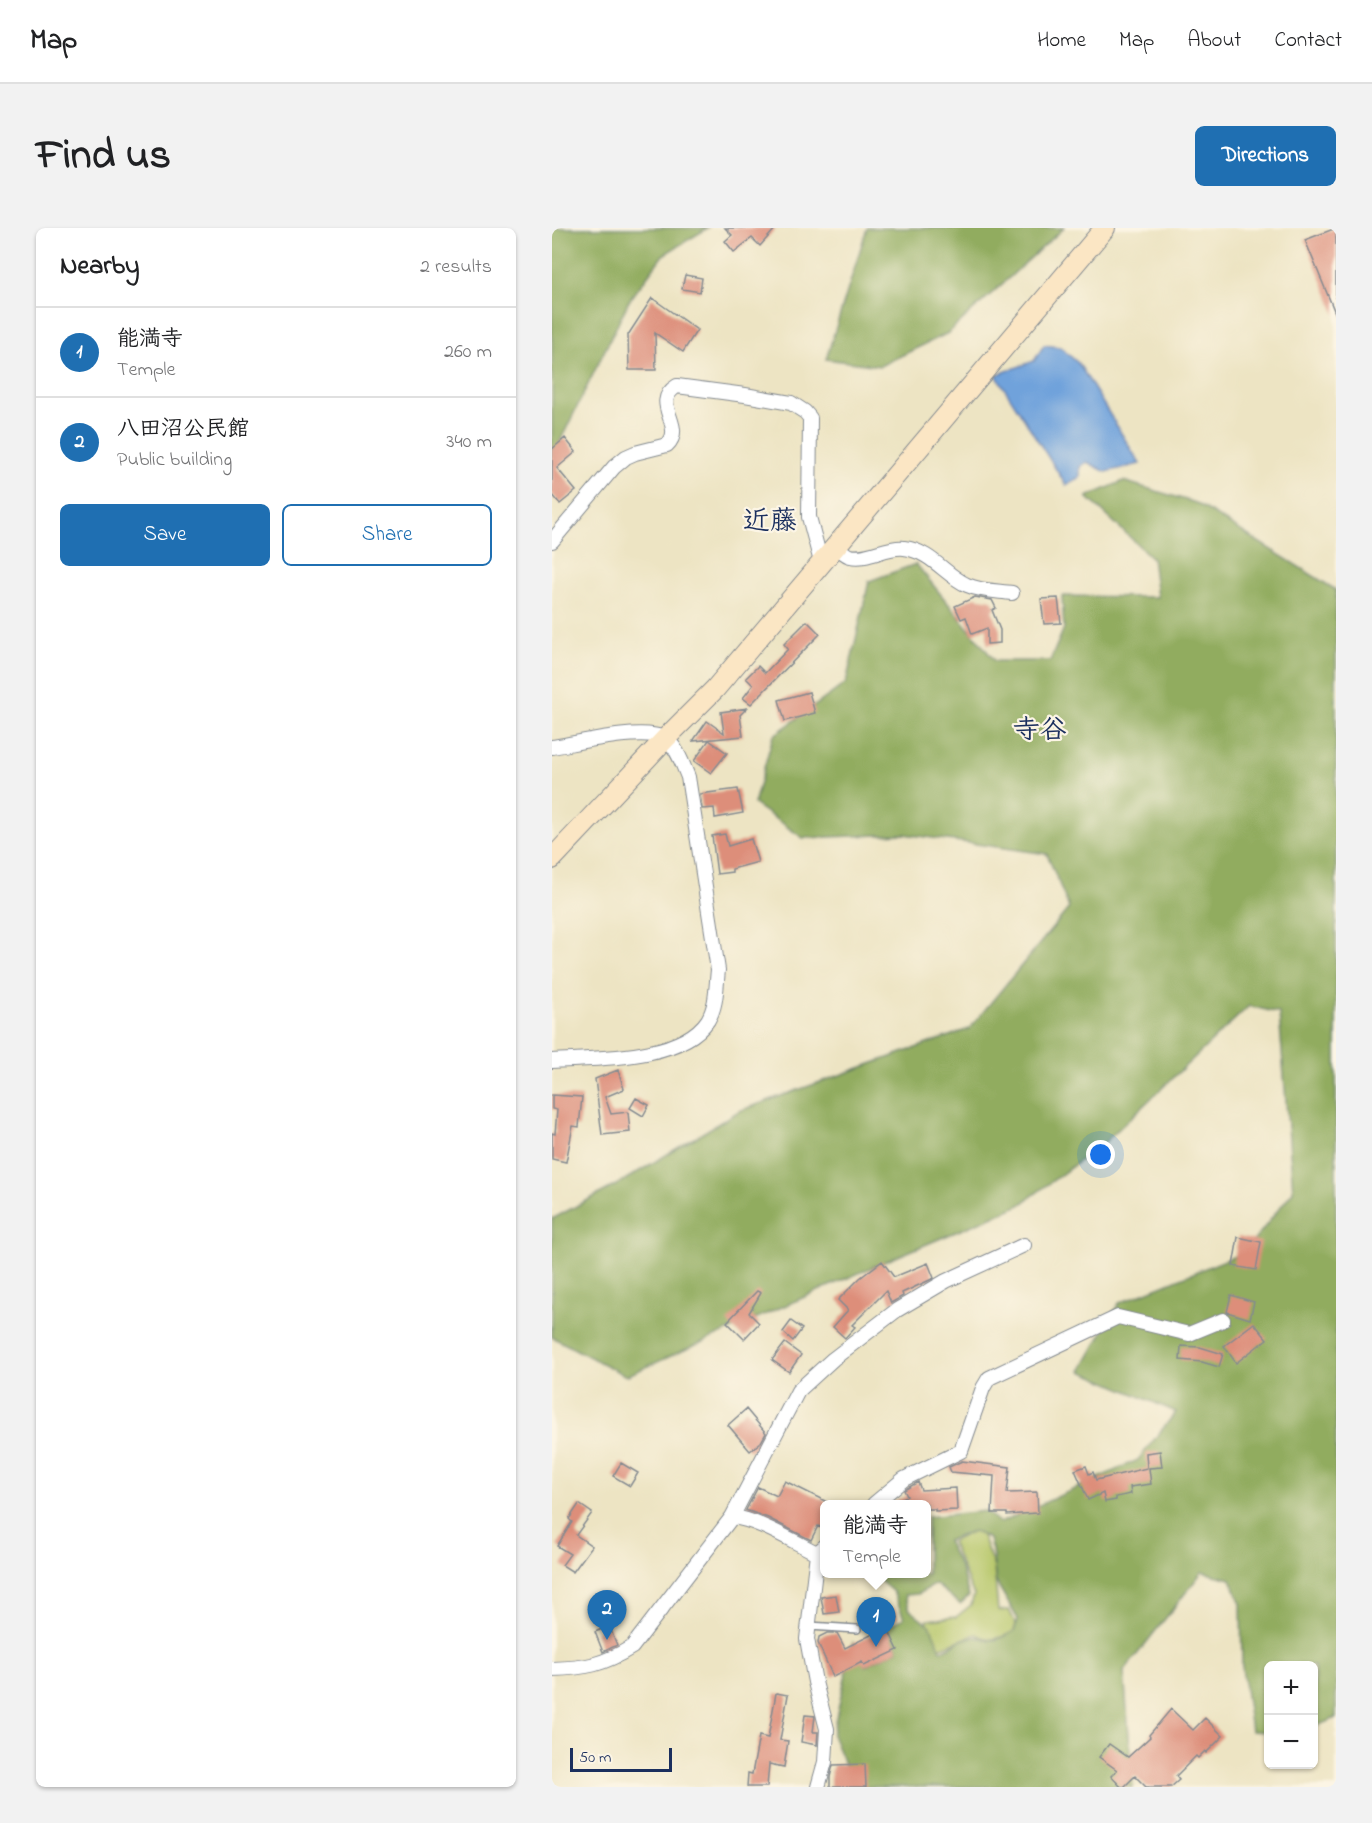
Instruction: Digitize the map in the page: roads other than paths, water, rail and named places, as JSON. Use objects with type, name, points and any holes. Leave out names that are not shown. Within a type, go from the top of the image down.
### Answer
[{"type":"street","points":[[552,859],[715,689],[1105,228]]},
{"type":"street","points":[[552,541],[614,467],[626,458],[667,445],[672,441],[674,432],[666,399],[670,391],[677,386],[745,394],[791,403],[810,418],[809,517],[821,562]]},
{"type":"street","points":[[835,546],[849,556],[863,557],[884,550],[903,548],[918,551],[969,586],[1012,593]]},
{"type":"street","points":[[552,747],[649,733],[666,738],[677,753],[688,777],[718,970],[715,1002],[708,1019],[699,1029],[679,1042],[638,1056],[552,1061]]},
{"type":"street","points":[[552,1669],[592,1666],[616,1657],[632,1647],[732,1516],[798,1391],[833,1359],[897,1310],[946,1281],[1024,1245]]},
{"type":"street","points":[[879,1500],[904,1479],[961,1450],[989,1378],[1118,1317],[1189,1334],[1223,1320]]},
{"type":"street","points":[[732,1516],[741,1517],[820,1550]]},
{"type":"street","points":[[818,1787],[825,1762],[827,1729],[807,1639],[820,1556]]},
{"type":"lane","points":[[809,1626],[857,1629]]},
{"type":"water","points":[[1044,345],[1060,347],[1079,364],[1140,464],[1106,472],[1087,462],[1080,467],[1080,477],[1066,485],[996,375],[1034,361]]},
{"type":"place","name":"八田沼公民館","points":[[607,1640]]},
{"type":"place","name":"能満寺","points":[[876,1647]]},
{"type":"district","name":"近藤","points":[[770,522]]},
{"type":"district","name":"寺谷","points":[[1040,731]]}]
